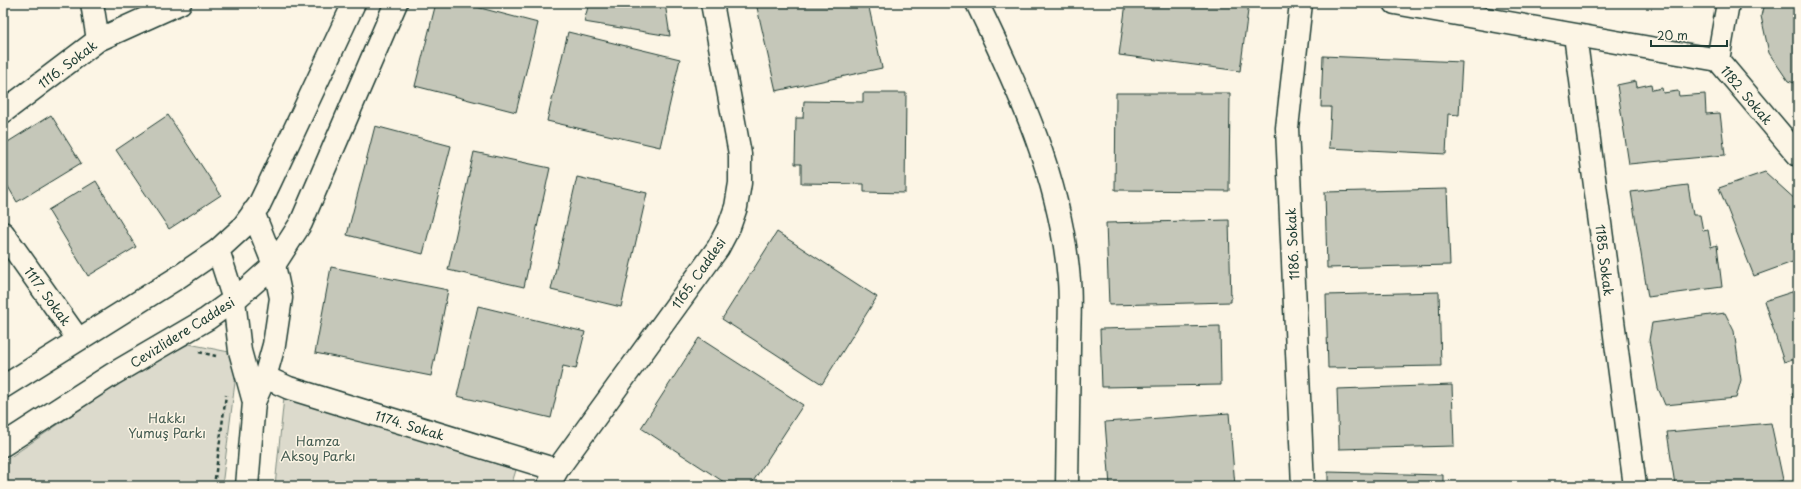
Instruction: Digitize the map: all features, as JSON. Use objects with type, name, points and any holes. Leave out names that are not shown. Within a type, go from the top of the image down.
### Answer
[{"type":"street","points":[[92,3],[98,40]]},
{"type":"street","name":"1116. Sokak","points":[[3,112],[98,40],[180,3]]},
{"type":"street","points":[[3,387],[178,278],[218,250],[242,228],[271,180],[354,3]]},
{"type":"street","name":"Cevizlidere Caddesi","points":[[3,445],[113,374],[207,320],[234,300],[274,265],[301,222],[396,3]]},
{"type":"street","name":"1165. Caddesi","points":[[552,478],[718,248],[729,227],[736,207],[740,183],[740,154],[712,3]]},
{"type":"street","points":[[977,3],[1014,79],[1029,116],[1053,190],[1063,235],[1070,280],[1068,486]]},
{"type":"street","name":"1186. Sokak","points":[[1302,3],[1287,128],[1303,486]]},
{"type":"street","points":[[1395,3],[1718,60]]},
{"type":"street","name":"1182. Sokak","points":[[1728,3],[1718,60],[1798,155]]},
{"type":"street","name":"1185. Sokak","points":[[1576,35],[1635,486]]},
{"type":"street","points":[[247,486],[254,402],[265,377],[274,345],[281,298],[274,265],[253,212]]},
{"type":"street","name":"1117. Sokak","points":[[3,233],[78,339]]},
{"type":"street","points":[[218,250],[234,300],[240,351],[254,402]]},
{"type":"street","name":"1174. Sokak","points":[[265,377],[289,388],[552,478]]},
{"type":"path","points":[[196,352],[217,356]]},
{"type":"path","points":[[214,486],[227,391]]},
{"type":"green space","name":"Hakkı Yumuş Parkı","points":[[189,344],[229,352],[236,374],[222,486],[3,486],[3,462],[141,368]]},
{"type":"green space","name":"Hamza Aksoy Parkı","points":[[284,397],[516,470],[511,486],[275,486]]},
{"type":"building","points":[[436,3],[461,3],[538,23],[516,112],[415,86]]},
{"type":"building","points":[[589,3],[665,3],[670,36],[584,22]]},
{"type":"building","points":[[756,3],[868,3],[882,68],[776,91]]},
{"type":"building","points":[[1126,3],[1249,3],[1240,71],[1119,55]]},
{"type":"building","points":[[1764,3],[1798,3],[1798,84],[1788,81],[1769,53],[1761,16]]},
{"type":"building","points":[[568,32],[680,59],[660,147],[547,121]]},
{"type":"building","points":[[1323,56],[1462,62],[1459,115],[1448,114],[1446,154],[1329,148],[1331,107],[1321,107]]},
{"type":"building","points":[[1636,81],[1637,87],[1651,84],[1652,90],[1662,88],[1663,93],[1678,91],[1679,96],[1705,94],[1706,114],[1720,113],[1725,155],[1629,164],[1617,85]]},
{"type":"building","points":[[863,93],[906,93],[905,193],[864,192],[864,184],[801,183],[801,164],[795,164],[796,118],[803,118],[804,101],[863,102]]},
{"type":"building","points":[[1116,93],[1230,93],[1229,191],[1115,190]]},
{"type":"building","points":[[51,115],[81,163],[17,202],[3,178],[3,145]]},
{"type":"building","points":[[168,115],[221,195],[169,229],[116,150]]},
{"type":"building","points":[[375,126],[451,146],[423,254],[347,235]]},
{"type":"building","points":[[474,152],[550,168],[524,287],[448,270]]},
{"type":"building","points":[[1765,172],[1798,202],[1798,260],[1754,276],[1719,188]]},
{"type":"building","points":[[577,177],[647,193],[621,307],[551,290]]},
{"type":"building","points":[[96,181],[136,247],[88,276],[48,210]]},
{"type":"building","points":[[1688,185],[1693,215],[1700,215],[1703,231],[1708,230],[1711,247],[1717,245],[1722,287],[1648,297],[1631,192]]},
{"type":"building","points":[[1447,189],[1450,265],[1327,268],[1325,192]]},
{"type":"building","points":[[1229,220],[1231,302],[1109,305],[1106,223]]},
{"type":"building","points":[[777,232],[877,297],[822,384],[722,319]]},
{"type":"building","points":[[331,267],[448,290],[431,376],[315,353]]},
{"type":"building","points":[[1798,290],[1798,357],[1784,362],[1764,301]]},
{"type":"building","points":[[1439,292],[1441,366],[1328,368],[1326,295]]},
{"type":"building","points":[[478,306],[585,332],[576,369],[563,366],[551,418],[457,396]]},
{"type":"building","points":[[1725,313],[1734,331],[1741,380],[1736,398],[1665,405],[1658,388],[1649,340],[1652,323]]},
{"type":"building","points":[[1220,326],[1221,385],[1102,387],[1100,329]]},
{"type":"building","points":[[699,338],[803,405],[750,486],[730,486],[641,428]]},
{"type":"building","points":[[1452,385],[1454,446],[1339,449],[1337,389]]},
{"type":"building","points":[[1798,391],[1798,409],[1792,393]]},
{"type":"building","points":[[1229,413],[1235,486],[1110,486],[1105,422]]},
{"type":"building","points":[[1771,423],[1783,480],[1775,483],[1774,486],[1675,485],[1667,432]]},
{"type":"building","points":[[1328,472],[1443,475],[1443,486],[1328,486]]}]
